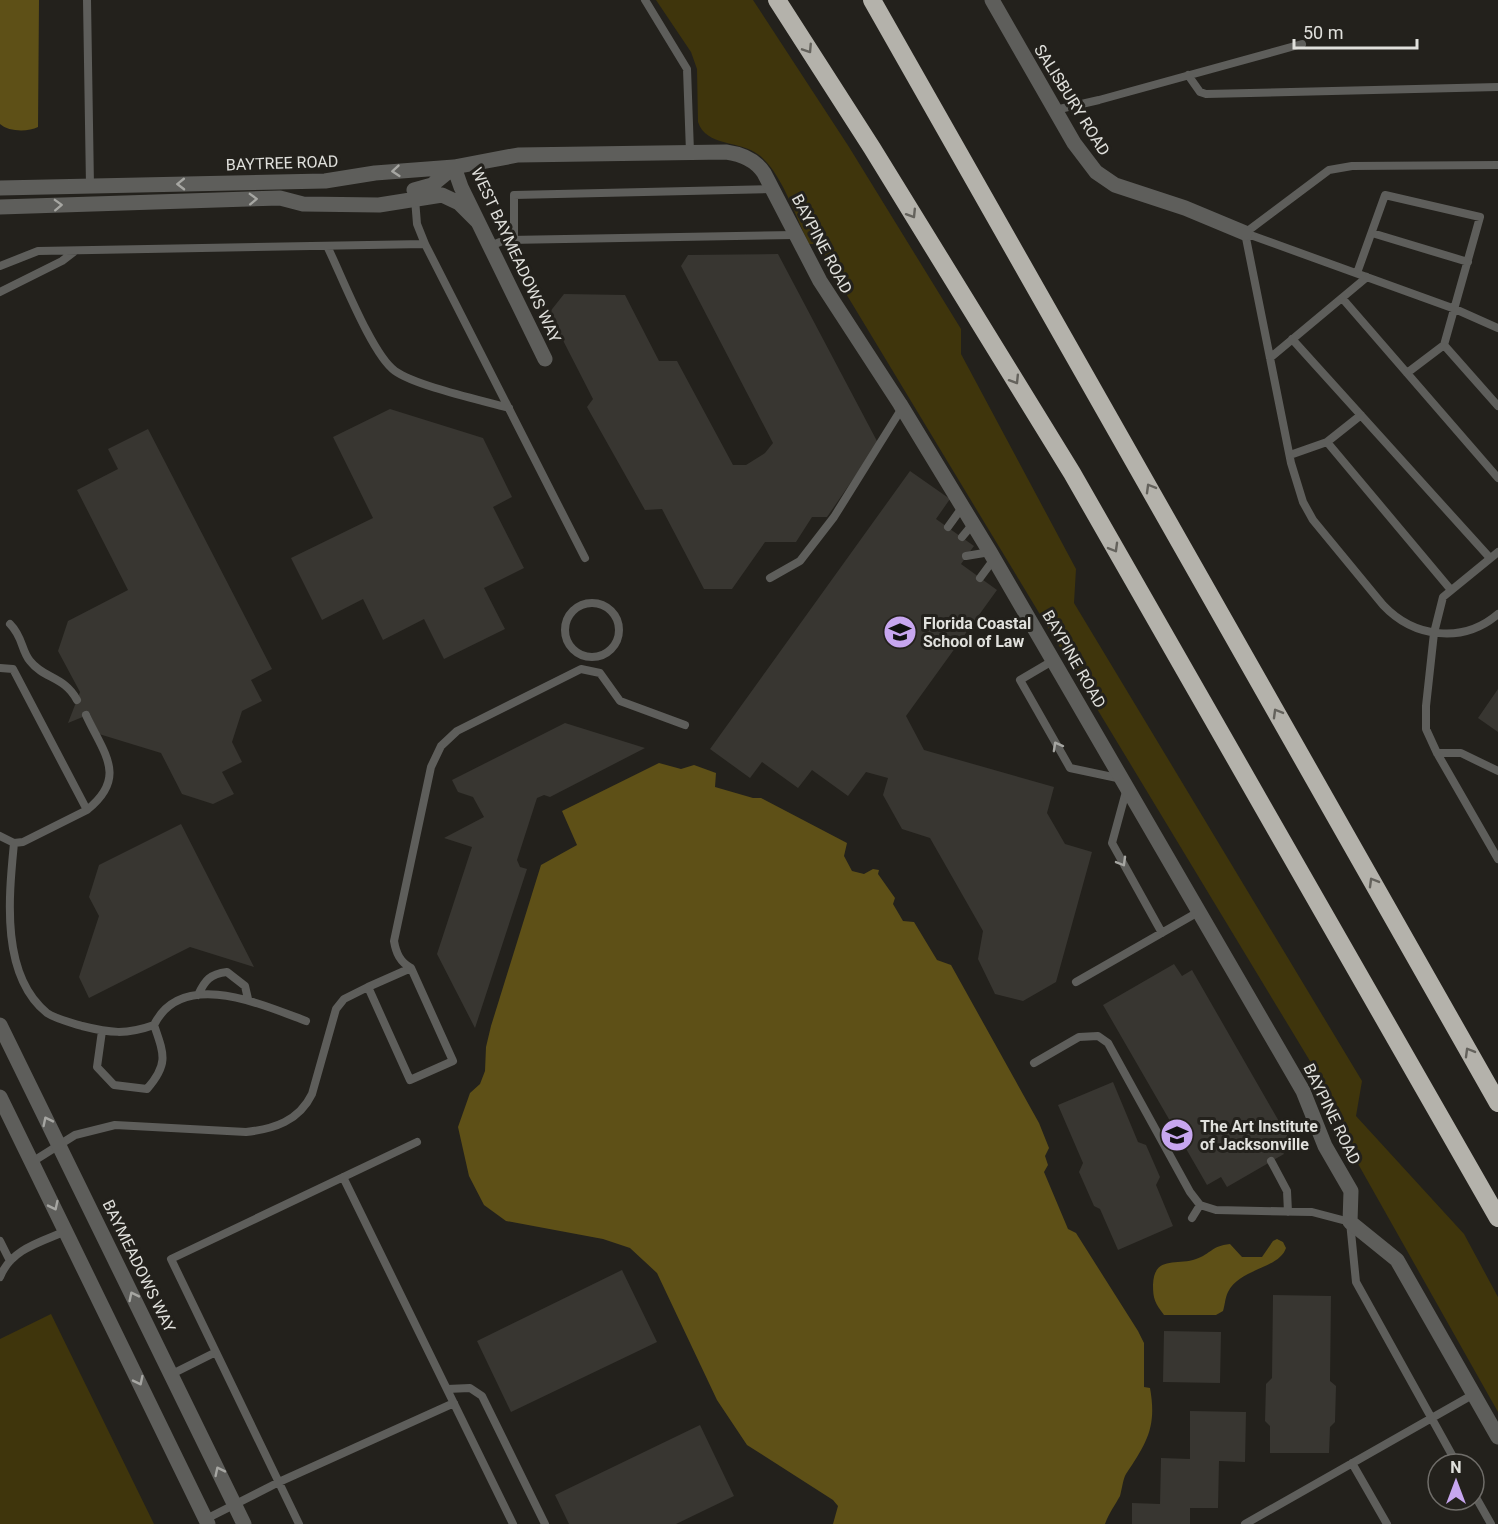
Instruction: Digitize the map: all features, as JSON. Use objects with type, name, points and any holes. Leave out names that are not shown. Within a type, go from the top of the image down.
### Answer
[{"type":"highway","points":[[777,0],[872,148],[1072,473],[1498,1218]]},
{"type":"highway","points":[[872,0],[1498,1103]]},
{"type":"street","name":"SALISBURY ROAD","points":[[992,0],[1084,158],[1096,172],[1115,185],[1195,211],[1245,233]]},
{"type":"street","name":"BAYPINE ROAD","points":[[454,167],[518,155],[726,152],[742,155],[761,168],[795,235],[855,339],[902,408],[961,509],[967,531],[992,556],[1303,1091],[1325,1146],[1351,1191],[1350,1222]]},
{"type":"street","name":"BAYTREE ROAD","points":[[0,189],[325,181],[375,173],[454,167]]},
{"type":"street","name":"BAYTREE ROAD","points":[[0,207],[318,195],[392,195],[432,185],[454,167]]},
{"type":"street","name":"WEST BAYMEADOWS WAY","points":[[454,167],[478,222],[545,359]]},
{"type":"street","name":"BAYTREE ROAD","points":[[280,198],[303,204],[379,205],[435,195],[452,197],[478,222]]},
{"type":"street","name":"BAYMEADOWS WAY","points":[[0,1025],[244,1524]]},
{"type":"street","points":[[0,1097],[4,1117],[32,1162],[207,1522]]},
{"type":"street","points":[[1350,1222],[1397,1260],[1498,1437]]},
{"type":"lane","points":[[87,0],[90,186]]},
{"type":"lane","points":[[645,0],[687,69],[690,152]]},
{"type":"lane","points":[[1055,110],[1302,44]]},
{"type":"lane","points":[[1188,75],[1200,92],[1206,94],[1498,87]]},
{"type":"lane","points":[[1245,233],[1329,170],[1352,166],[1498,165]]},
{"type":"lane","points":[[514,239],[514,195],[772,189]]},
{"type":"lane","points":[[1357,273],[1385,195],[1480,218],[1444,345],[1407,373]]},
{"type":"lane","points":[[415,200],[417,224],[425,244],[585,558]]},
{"type":"lane","points":[[1245,233],[1455,309],[1498,328]]},
{"type":"lane","points":[[1245,233],[1290,455],[1303,502],[1313,520],[1396,618],[1412,628],[1434,633],[1456,633],[1475,628],[1498,614]]},
{"type":"lane","points":[[1372,233],[1468,262]]},
{"type":"lane","points":[[490,246],[503,240],[514,239],[795,235]]},
{"type":"lane","points":[[0,266],[35,251],[425,244]]},
{"type":"lane","points":[[327,246],[378,352],[392,369],[410,378],[508,408]]},
{"type":"lane","points":[[0,292],[62,261],[76,251]]},
{"type":"lane","points":[[1270,358],[1367,277]]},
{"type":"lane","points":[[1342,298],[1498,478]]},
{"type":"lane","points":[[1292,339],[1490,558]]},
{"type":"lane","points":[[1444,345],[1498,406]]},
{"type":"lane","points":[[770,578],[800,561],[820,535],[902,408]]},
{"type":"lane","points":[[1290,455],[1327,442],[1361,415]]},
{"type":"lane","points":[[1327,442],[1451,590]]},
{"type":"lane","points":[[948,527],[961,509]]},
{"type":"lane","points":[[1498,552],[1443,597],[1434,633],[1426,729],[1437,753],[1498,859]]},
{"type":"lane","points":[[966,556],[992,556],[980,578]]},
{"type":"lane","points":[[591,602],[600,603],[614,613],[620,630],[614,646],[608,652],[591,657],[583,656],[570,646],[565,630],[566,622],[575,608],[591,602]]},
{"type":"lane","points":[[10,624],[19,633],[29,661],[70,688],[77,700]]},
{"type":"lane","points":[[590,669],[591,657]]},
{"type":"lane","points":[[1054,660],[1020,680],[1070,768],[1125,783],[1112,843],[1162,933]]},
{"type":"lane","points":[[0,668],[12,669],[87,810]]},
{"type":"lane","points":[[368,987],[410,1080],[453,1061],[411,968],[403,964],[398,957],[394,941],[431,767],[441,746],[457,731],[571,671],[590,669],[603,676],[620,701],[685,725]]},
{"type":"lane","points":[[0,836],[14,843],[35,837],[87,810],[108,788],[110,778],[108,763],[86,715]]},
{"type":"lane","points":[[1437,753],[1461,753],[1498,771]]},
{"type":"lane","points":[[14,843],[9,901],[13,952],[28,990],[48,1013],[102,1030],[130,1033],[154,1024],[160,1012],[174,1000],[198,995],[248,999],[306,1021]]},
{"type":"lane","points":[[1076,982],[1200,911]]},
{"type":"lane","points":[[32,1162],[75,1135],[115,1125],[246,1132],[263,1130],[290,1120],[306,1106],[312,1094],[336,1009],[344,999],[411,968]]},
{"type":"lane","points":[[198,995],[205,980],[214,974],[227,972],[245,986],[248,999]]},
{"type":"lane","points":[[102,1030],[97,1067],[114,1085],[147,1089],[161,1073],[162,1048],[154,1024]]},
{"type":"lane","points":[[1034,1063],[1079,1037],[1092,1034],[1104,1038],[1190,1192],[1200,1205],[1216,1210],[1312,1212],[1350,1222],[1356,1282],[1450,1452]]},
{"type":"lane","points":[[299,1524],[171,1259],[417,1142]]},
{"type":"lane","points":[[1271,1161],[1287,1191],[1288,1212]]},
{"type":"lane","points":[[343,1178],[513,1524]]},
{"type":"lane","points":[[1192,1218],[1200,1205]]},
{"type":"lane","points":[[0,1277],[10,1261],[21,1250],[66,1231]]},
{"type":"lane","points":[[0,1241],[10,1261]]},
{"type":"lane","points":[[172,1374],[216,1352]]},
{"type":"lane","points":[[447,1389],[470,1388],[482,1396],[546,1524]]},
{"type":"lane","points":[[1245,1524],[1474,1394]]},
{"type":"lane","points":[[207,1522],[279,1482],[454,1403]]},
{"type":"lane","points":[[1352,1463],[1387,1524]]},
{"type":"shaded area","points":[[0,0],[39,0],[38,127],[34,129],[13,130],[0,124]]},
{"type":"shaded area","points":[[656,0],[753,0],[849,147],[961,329],[961,354],[1076,569],[1074,603],[1362,1081],[1356,1116],[1464,1234],[1498,1297],[1498,1412],[1344,1139],[1339,1109],[816,244],[809,244],[782,184],[759,155],[743,147],[708,136],[702,130],[698,122],[697,69],[691,52]]},
{"type":"shaded area","points":[[659,763],[681,769],[694,765],[716,773],[715,787],[753,798],[761,798],[847,843],[844,856],[852,871],[864,874],[873,869],[879,870],[878,874],[895,898],[893,904],[903,921],[914,922],[937,960],[951,965],[1039,1123],[1049,1148],[1045,1156],[1048,1165],[1044,1172],[1068,1229],[1076,1233],[1144,1343],[1144,1387],[1150,1388],[1151,1424],[1145,1443],[1125,1476],[1120,1496],[1105,1524],[833,1524],[838,1506],[833,1500],[747,1445],[717,1400],[657,1273],[630,1248],[603,1239],[506,1221],[484,1205],[469,1176],[458,1127],[470,1093],[480,1084],[485,1071],[486,1047],[491,1026],[541,865],[577,845],[562,811]]},
{"type":"shaded area","points":[[1277,1239],[1283,1242],[1286,1248],[1282,1255],[1234,1284],[1227,1294],[1223,1311],[1216,1315],[1164,1315],[1157,1304],[1154,1297],[1154,1276],[1162,1265],[1196,1259],[1219,1246],[1230,1244],[1242,1257],[1262,1257]]},
{"type":"shaded area","points":[[51,1314],[154,1524],[0,1524],[0,1339]]},
{"type":"building","points":[[778,254],[878,443],[827,517],[812,517],[796,542],[765,542],[732,589],[704,589],[662,509],[645,510],[587,407],[593,399],[549,313],[564,294],[625,295],[659,361],[677,361],[733,465],[746,465],[765,453],[773,443],[681,266],[688,255]]},
{"type":"building","points":[[390,409],[483,438],[512,497],[493,507],[524,568],[484,588],[505,629],[444,659],[424,619],[383,640],[363,599],[322,620],[291,558],[373,518],[333,437]]},
{"type":"building","points":[[148,429],[272,669],[251,680],[262,701],[242,711],[232,742],[242,762],[222,772],[234,794],[213,804],[182,794],[161,753],[99,734],[90,714],[68,723],[80,692],[58,651],[68,621],[128,590],[77,490],[118,469],[108,449]]},
{"type":"building","points":[[910,471],[950,499],[936,519],[974,546],[961,564],[997,590],[906,716],[924,750],[1054,787],[1047,813],[1065,844],[1092,852],[1056,982],[1023,1001],[995,994],[978,959],[983,931],[930,838],[902,829],[883,795],[888,778],[866,772],[848,796],[812,770],[798,788],[762,762],[750,778],[710,749]]},
{"type":"building","points":[[1498,689],[1498,732],[1478,718]]},
{"type":"building","points":[[565,723],[645,748],[550,797],[544,795],[537,798],[517,860],[520,867],[527,869],[475,1028],[437,954],[472,847],[444,838],[484,817],[473,797],[458,792],[452,780]]},
{"type":"building","points":[[181,824],[254,967],[190,947],[89,998],[79,977],[99,916],[89,897],[99,865]]},
{"type":"building","points":[[1174,964],[1182,976],[1192,970],[1288,1137],[1277,1143],[1284,1154],[1227,1187],[1221,1177],[1207,1185],[1103,1005]]},
{"type":"building","points":[[1113,1082],[1138,1142],[1146,1145],[1160,1177],[1156,1185],[1173,1226],[1118,1250],[1100,1209],[1094,1206],[1079,1172],[1083,1163],[1058,1105]]},
{"type":"building","points":[[622,1270],[657,1342],[511,1412],[477,1341]]},
{"type":"building","points":[[1273,1295],[1331,1296],[1330,1381],[1336,1386],[1335,1422],[1330,1427],[1329,1453],[1270,1453],[1270,1426],[1265,1421],[1266,1384],[1272,1378]]},
{"type":"building","points":[[1164,1331],[1221,1332],[1220,1383],[1163,1382]]},
{"type":"building","points":[[1190,1411],[1246,1412],[1245,1462],[1219,1461],[1218,1508],[1190,1508],[1190,1524],[1132,1524],[1132,1503],[1160,1504],[1161,1458],[1190,1459]]},
{"type":"building","points":[[700,1425],[734,1496],[676,1524],[569,1524],[555,1495]]},
{"type":"place","name":"Florida Coastal School of Law","points":[[900,632]]},
{"type":"place","name":"The Art Institute of Jacksonville","points":[[1177,1135]]}]
